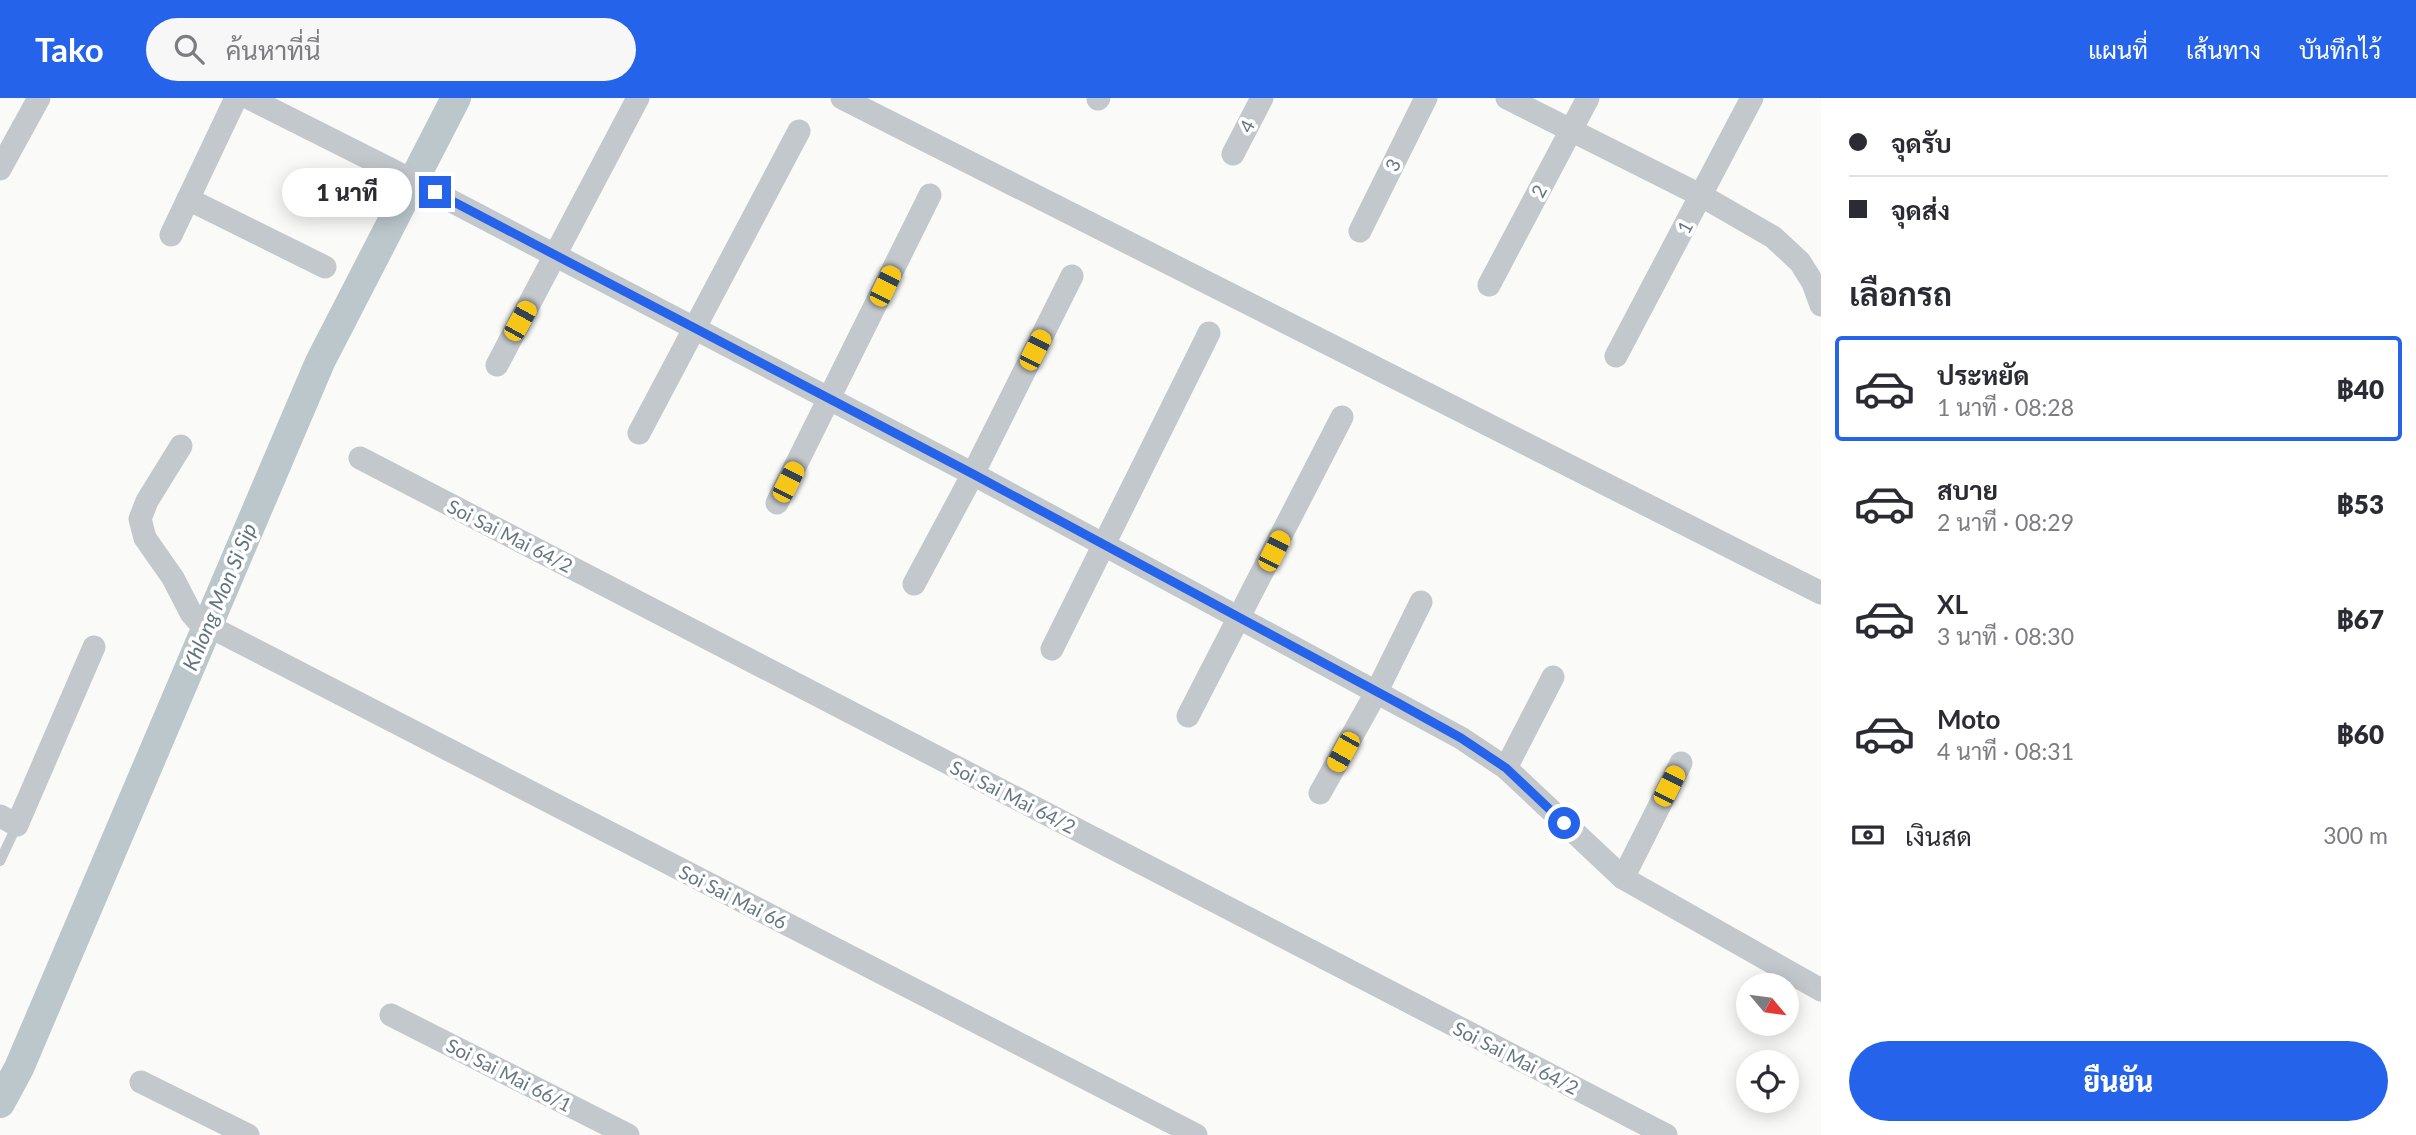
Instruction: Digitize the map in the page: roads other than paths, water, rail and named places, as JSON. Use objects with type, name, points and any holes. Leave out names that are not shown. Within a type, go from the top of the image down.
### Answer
[{"type":"street","points":[[0,169],[39,98]]},
{"type":"street","points":[[171,235],[236,98]]},
{"type":"street","points":[[249,98],[973,474],[1461,738],[1506,768],[1623,878],[1821,990]]},
{"type":"street","points":[[497,365],[638,98]]},
{"type":"street","points":[[842,98],[1821,593]]},
{"type":"street","name":"4","points":[[1233,154],[1262,98]]},
{"type":"street","name":"3","points":[[1360,231],[1426,98]]},
{"type":"street","points":[[1507,98],[1702,196],[1773,237],[1817,276],[1821,305]]},
{"type":"street","name":"2","points":[[1489,285],[1588,98]]},
{"type":"street","name":"1","points":[[1616,356],[1752,98]]},
{"type":"street","points":[[639,433],[799,131]]},
{"type":"street","points":[[777,503],[930,195]]},
{"type":"street","points":[[188,199],[325,267]]},
{"type":"street","points":[[914,584],[973,474],[1072,276]]},
{"type":"street","points":[[1052,649],[1209,333]]},
{"type":"street","points":[[1188,716],[1342,417]]},
{"type":"street","name":"Soi Sai Mai 66","points":[[181,446],[147,501],[140,519],[145,538],[173,578],[197,620],[1196,1135]]},
{"type":"street","name":"Soi Sai Mai 64/2","points":[[360,458],[1666,1135]]},
{"type":"street","points":[[1320,793],[1377,691],[1421,602]]},
{"type":"street","points":[[9,820],[94,647]]},
{"type":"street","points":[[1506,768],[1553,677]]},
{"type":"street","points":[[1623,878],[1681,763]]},
{"type":"street","name":"Soi Sai Mai 66/1","points":[[391,1015],[628,1135]]},
{"type":"street","points":[[141,1082],[248,1135]]},
{"type":"lane","points":[[0,861],[9,820]]},
{"type":"waterway","name":"Khlong Mon Si Sip","points":[[0,1103],[19,1068],[320,362],[456,98]]}]
